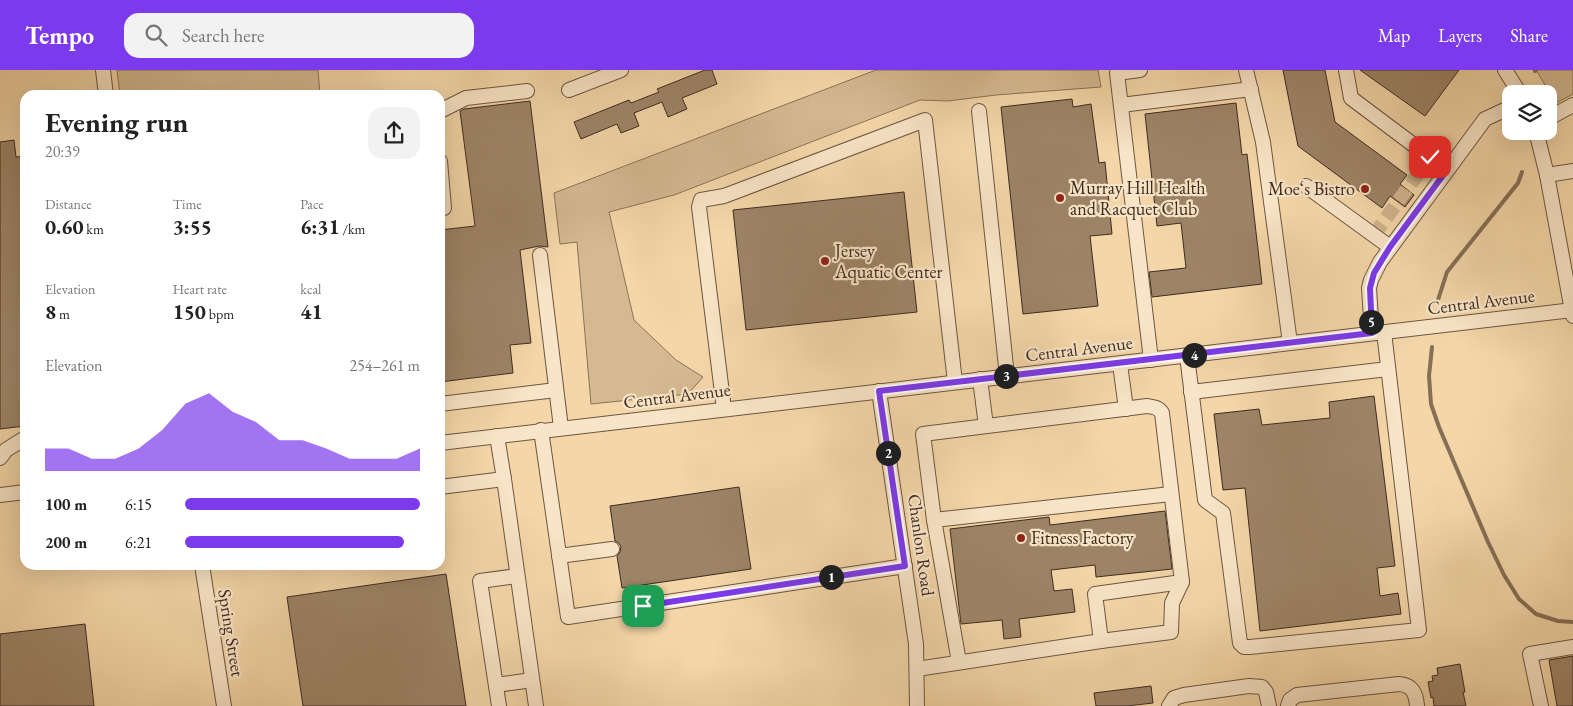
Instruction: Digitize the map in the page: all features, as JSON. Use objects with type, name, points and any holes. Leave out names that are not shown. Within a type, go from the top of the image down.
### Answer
[{"type":"street","points":[[103,70],[105,90]]},
{"type":"street","points":[[570,90],[621,70]]},
{"type":"street","points":[[1140,70],[1117,73],[1151,360]]},
{"type":"street","points":[[1246,70],[1263,142],[1290,343]]},
{"type":"street","points":[[1346,70],[1351,98],[1447,170]]},
{"type":"street","points":[[1505,70],[1514,85]]},
{"type":"street","points":[[1121,105],[1251,89]]},
{"type":"street","points":[[445,108],[466,98],[527,91]]},
{"type":"street","points":[[1557,114],[1573,105]]},
{"type":"street","points":[[979,111],[1008,376]]},
{"type":"street","points":[[1187,356],[1205,500],[1223,513],[1240,643],[1244,647],[1250,647],[1419,630],[1388,369],[1370,298],[1371,280],[1390,247],[1485,118],[1502,111]]},
{"type":"street","points":[[724,409],[699,207],[701,200],[724,196],[925,120],[955,382]]},
{"type":"street","points":[[1538,140],[1547,175],[1573,312]]},
{"type":"street","points":[[1547,175],[1573,171]]},
{"type":"street","points":[[1306,186],[1390,247]]},
{"type":"street","points":[[540,255],[561,428]]},
{"type":"street","name":"Central Avenue","points":[[445,442],[1378,332],[1573,312]]},
{"type":"street","points":[[1120,364],[1126,408]]},
{"type":"street","points":[[1191,392],[1388,369]]},
{"type":"street","points":[[980,379],[986,426]]},
{"type":"street","points":[[445,403],[556,390]]},
{"type":"street","name":"Chanlon Road","points":[[879,391],[916,644],[918,706]]},
{"type":"street","points":[[917,669],[1171,632],[1172,603],[1182,582],[1162,412],[1160,409],[1154,407],[1126,408],[923,434],[934,520],[960,662]]},
{"type":"street","points":[[541,430],[568,617],[905,566]]},
{"type":"street","points":[[497,436],[536,706]]},
{"type":"street","points":[[0,458],[6,450],[20,441]]},
{"type":"street","points":[[445,486],[504,479]]},
{"type":"street","points":[[0,495],[20,493]]},
{"type":"street","points":[[934,520],[1171,494]]},
{"type":"street","points":[[559,556],[612,549]]},
{"type":"street","name":"Spring Street","points":[[203,570],[224,706]]},
{"type":"street","points":[[499,706],[480,582],[517,576]]},
{"type":"street","points":[[1101,641],[1096,594],[1182,582]]},
{"type":"street","points":[[1541,706],[1530,654],[1573,647]]},
{"type":"street","points":[[496,686],[532,680]]},
{"type":"street","points":[[1288,706],[1290,700],[1297,694],[1405,684],[1416,695],[1417,706]]},
{"type":"street","points":[[1169,706],[1174,698],[1184,695],[1249,686],[1262,687],[1266,692],[1269,706]]},
{"type":"shaded area","points":[[117,70],[318,70],[320,90],[119,90]]},
{"type":"shaded area","points":[[876,70],[1098,70],[1101,87],[996,95],[948,101],[920,100],[674,195],[609,212],[634,320],[676,360],[703,377],[688,394],[591,404],[577,242],[560,244],[554,193]]},
{"type":"shaded area","points":[[1536,70],[1573,70],[1573,94],[1557,102],[1557,85],[1545,85]]},
{"type":"building","points":[[705,70],[712,70],[717,84],[682,98],[687,109],[668,117],[662,102],[634,113],[639,126],[621,133],[617,124],[581,139],[574,122],[629,100],[631,103],[659,92],[657,89]]},
{"type":"building","points":[[1283,70],[1325,70],[1335,122],[1407,175],[1400,184],[1414,195],[1405,207],[1390,196],[1382,208],[1298,146]]},
{"type":"building","points":[[1360,70],[1459,70],[1425,116]]},
{"type":"building","name":"Murray Hill Health and Racquet Club","points":[[1072,99],[1073,107],[1091,104],[1099,163],[1105,162],[1112,234],[1090,236],[1098,306],[1023,314],[1001,107]]},
{"type":"building","points":[[530,101],[548,247],[539,246],[520,250],[531,343],[510,345],[513,373],[445,381],[445,229],[475,226],[460,111]]},
{"type":"building","points":[[1236,103],[1242,155],[1247,154],[1262,284],[1152,297],[1149,272],[1186,268],[1181,223],[1157,226],[1145,114]]},
{"type":"building","points":[[14,140],[16,157],[20,157],[20,427],[0,429],[0,142]]},
{"type":"building","name":"Jersey Aquatic Center","points":[[904,192],[917,312],[746,330],[733,210]]},
{"type":"building","points":[[1374,396],[1395,566],[1377,568],[1380,596],[1398,593],[1401,614],[1260,631],[1245,488],[1223,490],[1214,414],[1259,409],[1262,425],[1330,418],[1329,402]]},
{"type":"building","points":[[739,487],[751,569],[622,588],[617,556],[621,547],[615,541],[610,506]]},
{"type":"building","points":[[1165,511],[1172,569],[1096,577],[1095,565],[1051,570],[1054,591],[1072,589],[1075,612],[1019,619],[1021,637],[1004,639],[1002,620],[961,624],[950,529],[1049,517],[1050,525]]},
{"type":"building","points":[[446,574],[466,706],[303,706],[287,597]]},
{"type":"building","points":[[85,624],[94,706],[0,706],[0,634]]},
{"type":"building","points":[[1573,656],[1573,706],[1557,706],[1549,660]]},
{"type":"building","points":[[1460,664],[1466,706],[1434,706],[1428,682],[1433,681],[1432,676],[1438,675],[1437,668]]},
{"type":"building","points":[[1151,686],[1153,703],[1127,706],[1096,706],[1094,693]]},
{"type":"waterway","points":[[1438,300],[1447,272],[1518,183],[1522,172]]},
{"type":"waterway","points":[[1432,347],[1429,376],[1431,404],[1488,542],[1504,575],[1519,599],[1536,614],[1558,621],[1573,622]]},
{"type":"tunnel","points":[[1374,235],[1430,157]]},
{"type":"place","name":"Moe‘s Bistro","points":[[1365,189]]},
{"type":"place","name":"Murray Hill Health and Racquet Club","points":[[1060,198]]},
{"type":"place","name":"Jersey Aquatic Center","points":[[825,261]]},
{"type":"place","name":"Fitness Factory","points":[[1021,538]]},
{"type":"route","points":[[643,606],[905,566],[879,391],[1372,333],[1370,288],[1374,273],[1390,247],[1447,170],[1430,157]]}]
